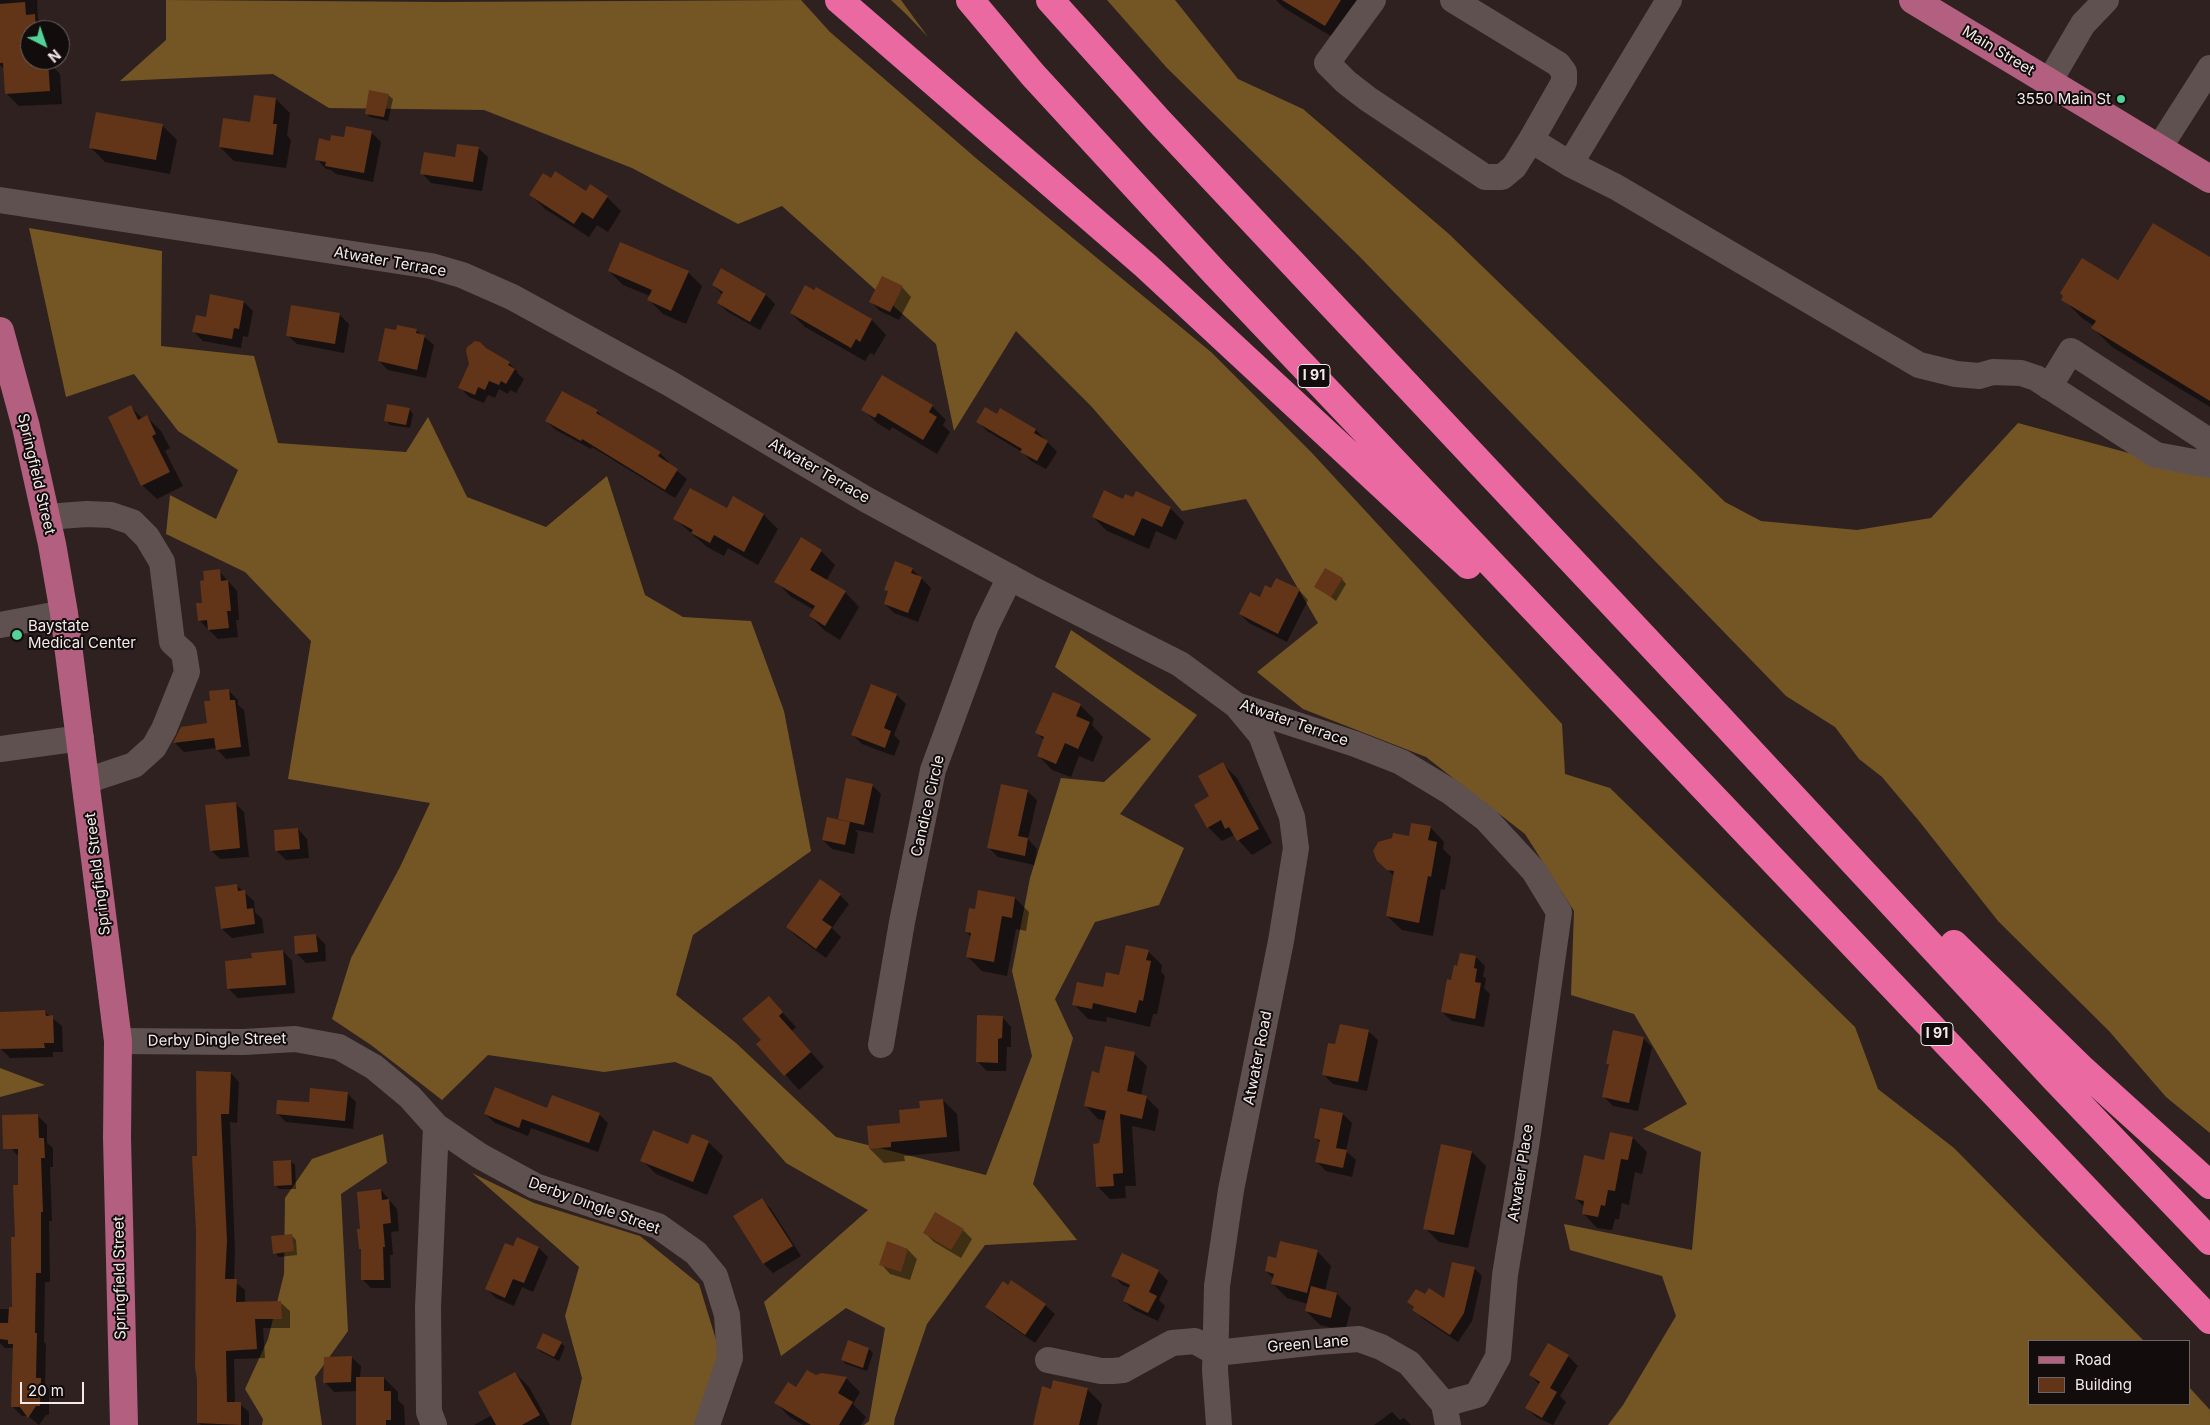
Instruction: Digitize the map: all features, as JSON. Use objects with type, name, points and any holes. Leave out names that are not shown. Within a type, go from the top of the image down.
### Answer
[{"type":"highway","points":[[839,0],[1160,278],[1664,747]]},
{"type":"highway","name":"I 91","points":[[970,0],[1033,75],[1215,273],[2210,1320]]},
{"type":"highway","points":[[1050,0],[1158,120],[1714,712],[2055,1079],[2210,1241]]},
{"type":"highway","points":[[1714,712],[2083,1070],[2210,1185]]},
{"type":"main road","name":"Main Street","points":[[1913,0],[2210,179]]},
{"type":"main road","name":"Springfield Street","points":[[0,331],[26,427],[46,517],[64,613],[118,1041],[117,1138],[124,1425]]},
{"type":"street","points":[[1372,0],[1327,63],[1346,82],[1485,177],[1502,177],[1514,167],[1531,140],[1564,82],[1564,72],[1558,64],[1453,0]]},
{"type":"street","points":[[1570,164],[1669,0]]},
{"type":"street","points":[[2049,82],[2083,24],[2106,0]]},
{"type":"street","points":[[2159,148],[2210,68]]},
{"type":"street","points":[[1531,140],[1570,164],[1616,187],[1919,365],[1956,374],[1979,376],[1993,372],[2021,373],[2036,378],[2139,446],[2156,454],[2210,465]]},
{"type":"street","name":"Atwater Terrace","points":[[0,200],[431,266],[462,275],[512,297],[669,383],[867,500],[1010,577],[1180,664],[1236,705],[1355,744],[1400,762],[1449,791],[1486,819],[1534,871],[1559,912]]},
{"type":"street","points":[[2049,387],[2071,351],[2204,437],[2210,444]]},
{"type":"street","points":[[46,517],[87,514],[111,516],[132,522],[147,537],[162,562],[172,642],[184,652],[187,672],[164,729],[154,747],[134,765],[86,781]]},
{"type":"street","name":"Candice Circle","points":[[881,1045],[902,922],[933,770],[986,626],[1010,577]]},
{"type":"street","points":[[0,625],[64,613]]},
{"type":"street","name":"Atwater Road","points":[[1219,1425],[1216,1353],[1217,1286],[1231,1190],[1281,941],[1296,848],[1292,817],[1261,735],[1236,705]]},
{"type":"street","points":[[0,749],[81,738]]},
{"type":"street","name":"Atwater Place","points":[[1446,1415],[1477,1395],[1498,1358],[1505,1275],[1527,1140],[1559,912]]},
{"type":"street","name":"Derby Dingle Street","points":[[118,1041],[244,1042],[295,1039],[339,1047],[374,1067],[410,1097],[436,1126],[480,1156],[536,1186],[658,1226],[696,1253],[715,1276],[727,1315],[730,1358],[707,1425]]},
{"type":"street","points":[[434,1425],[429,1412],[428,1307],[436,1126]]},
{"type":"street","name":"Green Lane","points":[[1216,1353],[1359,1339],[1381,1347],[1409,1363],[1446,1415]]},
{"type":"street","points":[[1048,1360],[1101,1371],[1113,1371],[1123,1370],[1158,1349],[1172,1343],[1195,1341],[1216,1353]]},
{"type":"shaded area","points":[[166,0],[443,2],[801,0],[830,32],[977,159],[1211,352],[1312,453],[1562,724],[1565,774],[1610,788],[1855,1027],[1878,1089],[1954,1148],[2143,1340],[2028,1340],[2028,1405],[2190,1405],[2190,1388],[2210,1410],[2210,1425],[1608,1425],[1623,1405],[1676,1316],[1662,1276],[1570,1250],[1564,1224],[1692,1250],[1701,1152],[1643,1129],[1687,1104],[1634,1014],[1571,995],[1574,911],[1525,834],[1426,757],[1303,709],[1257,672],[1318,623],[1246,499],[1182,511],[1091,406],[1016,331],[954,431],[936,344],[782,206],[738,224],[632,168],[484,110],[329,108],[273,74],[120,81],[166,40]]},
{"type":"shaded area","points":[[891,0],[901,0],[928,37],[906,14]]},
{"type":"shaded area","points":[[1107,0],[1175,0],[1238,79],[1303,109],[1449,234],[1725,502],[1761,521],[1857,530],[1931,518],[2018,423],[2210,475],[2210,1133],[2166,1097],[2109,1031],[1998,921],[1919,821],[1882,777],[1859,759],[1835,727],[1786,696],[1359,256],[1167,68]]},
{"type":"shaded area","points":[[29,228],[162,251],[161,346],[254,356],[278,443],[406,452],[428,417],[467,497],[546,527],[607,476],[645,595],[683,617],[751,621],[784,711],[811,851],[693,935],[676,995],[736,1043],[836,1137],[986,1175],[1032,1056],[1012,971],[1030,878],[1061,778],[1104,782],[1151,739],[1055,667],[1071,630],[1197,715],[1120,814],[1184,848],[1159,905],[1095,922],[1055,999],[1073,1038],[1033,1184],[1077,1240],[985,1245],[927,1324],[894,1425],[864,1425],[869,1421],[885,1328],[846,1308],[781,1356],[764,1302],[868,1210],[786,1163],[711,1077],[675,1062],[604,1072],[488,1055],[442,1100],[371,1045],[332,1019],[351,958],[400,867],[430,803],[288,779],[311,641],[245,572],[166,534],[170,495],[216,519],[238,470],[178,431],[134,374],[66,397]]},
{"type":"shaded area","points":[[0,1068],[45,1085],[0,1097]]},
{"type":"shaded area","points":[[383,1134],[387,1163],[341,1194],[348,1331],[315,1377],[322,1425],[262,1425],[263,1419],[245,1389],[268,1339],[284,1274],[285,1198],[312,1159]]},
{"type":"shaded area","points":[[472,1173],[534,1203],[640,1236],[699,1284],[721,1356],[694,1425],[571,1425],[582,1378],[565,1316],[579,1267]]},
{"type":"building","points":[[1282,0],[1341,0],[1325,26]]},
{"type":"building","points":[[25,2],[26,15],[35,14],[35,20],[20,20],[20,70],[49,70],[50,91],[5,94],[3,63],[0,63],[0,4]]},
{"type":"building","points":[[369,90],[389,94],[384,117],[365,114]]},
{"type":"building","points":[[254,95],[276,98],[273,124],[277,124],[273,155],[219,147],[223,118],[250,122]]},
{"type":"building","points":[[96,112],[163,124],[156,160],[89,148]]},
{"type":"building","points":[[346,126],[372,131],[364,173],[325,166],[326,162],[315,160],[319,138],[330,141],[331,135],[344,137]]},
{"type":"building","points":[[457,144],[479,147],[473,182],[420,174],[424,152],[455,157]]},
{"type":"building","points":[[555,171],[586,191],[590,184],[608,196],[593,219],[582,212],[574,224],[529,195],[543,173],[551,178]]},
{"type":"building","points":[[2153,223],[2210,257],[2210,401],[2091,328],[2096,321],[2061,300],[2063,296],[2060,293],[2082,258],[2118,280]]},
{"type":"building","points":[[620,242],[689,271],[671,311],[647,300],[652,290],[608,271]]},
{"type":"building","points":[[721,268],[766,294],[750,322],[717,303],[723,292],[712,285]]},
{"type":"building","points":[[882,276],[903,286],[890,312],[869,302]]},
{"type":"building","points":[[805,285],[814,290],[816,287],[872,319],[860,342],[856,339],[851,348],[790,313]]},
{"type":"building","points":[[210,294],[244,301],[239,329],[234,328],[232,339],[192,332],[196,315],[206,317]]},
{"type":"building","points":[[291,305],[340,313],[335,344],[286,336]]},
{"type":"building","points":[[397,325],[417,329],[416,333],[425,335],[417,370],[378,361],[385,328],[396,330]]},
{"type":"building","points":[[475,341],[480,342],[486,348],[510,362],[508,365],[515,369],[506,384],[501,381],[499,385],[489,381],[485,390],[478,387],[475,395],[458,388],[469,364],[467,347]]},
{"type":"building","points":[[882,375],[933,405],[929,412],[937,417],[923,440],[878,413],[875,418],[861,410]]},
{"type":"building","points":[[562,391],[598,410],[596,413],[661,452],[658,456],[678,469],[665,490],[582,439],[581,441],[545,421]]},
{"type":"building","points":[[387,404],[410,408],[406,425],[384,421]]},
{"type":"building","points":[[131,405],[138,420],[147,415],[156,434],[152,436],[170,472],[141,486],[108,417]]},
{"type":"building","points":[[985,407],[997,414],[1000,408],[1036,429],[1034,433],[1048,441],[1037,461],[1020,452],[1022,449],[976,422]]},
{"type":"building","points":[[690,488],[727,508],[733,496],[764,514],[744,552],[714,535],[710,543],[691,533],[693,530],[673,519]]},
{"type":"building","points":[[1104,490],[1123,499],[1125,494],[1133,497],[1136,491],[1171,507],[1162,527],[1142,518],[1134,536],[1092,517]]},
{"type":"building","points":[[801,537],[822,550],[810,570],[846,591],[825,626],[809,616],[815,606],[774,582]]},
{"type":"building","points":[[895,561],[913,568],[911,573],[922,577],[908,613],[884,604],[888,591],[884,590]]},
{"type":"building","points":[[1325,568],[1343,578],[1331,597],[1314,587]]},
{"type":"building","points":[[220,569],[221,581],[228,580],[231,611],[227,611],[229,628],[208,630],[207,620],[198,621],[196,603],[202,603],[200,581],[204,580],[203,571]]},
{"type":"building","points":[[1276,578],[1300,589],[1278,634],[1239,614],[1250,592],[1260,597],[1265,585],[1271,588]]},
{"type":"building","points":[[871,684],[897,694],[884,728],[891,731],[885,748],[851,735]]},
{"type":"building","points":[[229,689],[230,700],[235,700],[241,747],[216,750],[214,738],[173,743],[181,727],[207,723],[204,701],[210,701],[209,691]]},
{"type":"building","points":[[1053,692],[1081,704],[1076,716],[1090,722],[1078,749],[1065,743],[1056,764],[1037,756],[1044,737],[1035,733]]},
{"type":"building","points":[[1223,762],[1259,829],[1237,841],[1229,827],[1225,829],[1221,820],[1207,828],[1194,805],[1209,796],[1198,776]]},
{"type":"building","points":[[846,778],[873,784],[864,825],[838,819]]},
{"type":"building","points":[[1001,784],[1028,790],[1018,836],[1028,838],[1025,856],[987,848]]},
{"type":"building","points":[[236,802],[240,848],[210,851],[205,805]]},
{"type":"building","points":[[827,817],[850,822],[845,845],[822,840]]},
{"type":"building","points":[[1411,823],[1431,826],[1428,840],[1437,842],[1431,877],[1428,876],[1419,923],[1386,916],[1394,871],[1387,870],[1377,861],[1373,851],[1378,842],[1392,838],[1393,833],[1409,836]]},
{"type":"building","points":[[298,828],[300,849],[275,851],[274,830]]},
{"type":"building","points":[[820,879],[841,894],[822,920],[832,927],[816,949],[786,927]]},
{"type":"building","points":[[237,884],[238,891],[245,890],[247,909],[253,908],[255,924],[221,929],[215,887]]},
{"type":"building","points":[[978,890],[1015,897],[1012,918],[1002,916],[994,962],[966,957],[971,933],[965,932],[969,908],[975,909]]},
{"type":"building","points":[[316,934],[318,952],[295,954],[294,936]]},
{"type":"building","points":[[1126,945],[1149,950],[1146,960],[1151,961],[1143,1001],[1139,1000],[1136,1013],[1093,1003],[1092,1009],[1072,1005],[1077,982],[1103,987],[1106,972],[1119,975]]},
{"type":"building","points":[[283,950],[286,985],[227,989],[225,961],[252,958],[251,953]]},
{"type":"building","points":[[1460,953],[1476,956],[1474,968],[1477,969],[1475,982],[1481,983],[1475,1019],[1441,1012],[1447,979],[1451,980],[1454,965],[1457,966]]},
{"type":"building","points":[[769,996],[783,1012],[779,1016],[811,1052],[784,1076],[756,1044],[761,1040],[742,1019]]},
{"type":"building","points":[[45,1010],[46,1016],[53,1015],[54,1043],[44,1043],[45,1048],[0,1049],[0,1012]]},
{"type":"building","points":[[977,1015],[1003,1016],[1002,1038],[998,1039],[998,1063],[976,1062]]},
{"type":"building","points":[[1340,1024],[1369,1030],[1358,1082],[1322,1075],[1328,1043],[1335,1044]]},
{"type":"building","points":[[1613,1030],[1644,1037],[1629,1103],[1602,1097],[1609,1064],[1606,1064]]},
{"type":"building","points":[[1105,1046],[1135,1052],[1127,1091],[1147,1096],[1142,1119],[1120,1114],[1123,1173],[1113,1174],[1114,1186],[1096,1187],[1093,1144],[1099,1143],[1106,1111],[1084,1106],[1092,1071],[1099,1073]]},
{"type":"building","points":[[196,1071],[231,1072],[229,1114],[221,1114],[227,1241],[225,1279],[237,1279],[236,1302],[281,1301],[282,1319],[255,1319],[257,1349],[226,1351],[227,1402],[241,1402],[241,1425],[197,1423],[197,1380],[195,1368],[196,1232],[192,1156],[197,1156]]},
{"type":"building","points":[[495,1087],[547,1108],[552,1095],[600,1113],[589,1143],[522,1119],[519,1128],[484,1114]]},
{"type":"building","points":[[310,1088],[348,1092],[345,1121],[276,1114],[277,1100],[309,1102]]},
{"type":"building","points":[[943,1099],[947,1137],[891,1142],[891,1147],[869,1149],[867,1126],[900,1123],[899,1110],[920,1108],[919,1101]]},
{"type":"building","points":[[1320,1108],[1343,1113],[1336,1148],[1347,1150],[1343,1168],[1315,1162],[1320,1140],[1314,1138]]},
{"type":"building","points":[[38,1114],[39,1138],[44,1138],[45,1158],[41,1158],[43,1212],[41,1212],[41,1273],[36,1273],[36,1378],[41,1378],[40,1406],[36,1406],[28,1418],[20,1407],[11,1407],[13,1344],[8,1344],[8,1340],[0,1339],[0,1323],[8,1323],[9,1307],[12,1307],[11,1237],[15,1237],[13,1185],[18,1185],[18,1149],[3,1149],[2,1115]]},
{"type":"building","points":[[653,1130],[688,1144],[692,1134],[709,1141],[693,1182],[640,1161]]},
{"type":"building","points":[[1610,1132],[1633,1137],[1628,1160],[1621,1159],[1615,1191],[1608,1190],[1605,1206],[1601,1205],[1598,1217],[1582,1214],[1584,1201],[1575,1199],[1584,1155],[1604,1160]]},
{"type":"building","points":[[1441,1144],[1472,1151],[1454,1235],[1423,1229]]},
{"type":"building","points":[[291,1160],[292,1185],[274,1186],[273,1161]]},
{"type":"building","points":[[381,1189],[382,1200],[389,1199],[391,1223],[383,1224],[385,1247],[383,1247],[384,1280],[361,1280],[361,1249],[359,1249],[357,1229],[360,1229],[357,1192]]},
{"type":"building","points":[[762,1198],[793,1246],[763,1264],[733,1216]]},
{"type":"building","points":[[935,1212],[964,1229],[951,1250],[923,1233]]},
{"type":"building","points":[[292,1234],[294,1251],[273,1254],[271,1236]]},
{"type":"building","points":[[517,1237],[539,1247],[524,1283],[513,1279],[505,1298],[485,1289],[505,1243],[513,1246]]},
{"type":"building","points":[[887,1241],[908,1249],[901,1272],[879,1265]]},
{"type":"building","points":[[1280,1241],[1318,1250],[1307,1293],[1271,1284],[1274,1274],[1265,1271],[1268,1256],[1276,1258]]},
{"type":"building","points":[[1122,1253],[1159,1270],[1149,1292],[1157,1296],[1148,1313],[1123,1301],[1130,1285],[1111,1276]]},
{"type":"building","points":[[1452,1262],[1475,1267],[1464,1313],[1450,1335],[1412,1310],[1414,1307],[1407,1302],[1416,1289],[1425,1294],[1429,1288],[1444,1298]]},
{"type":"building","points":[[1011,1280],[1046,1304],[1025,1335],[985,1307],[1003,1281],[1008,1285]]},
{"type":"building","points":[[1311,1286],[1337,1293],[1331,1318],[1305,1311]]},
{"type":"building","points":[[543,1333],[562,1342],[554,1357],[536,1348]]},
{"type":"building","points":[[848,1340],[869,1348],[863,1368],[841,1360]]},
{"type":"building","points":[[1548,1343],[1569,1355],[1550,1388],[1557,1392],[1542,1418],[1525,1408],[1540,1382],[1529,1375]]},
{"type":"building","points":[[352,1356],[351,1382],[323,1383],[324,1357]]},
{"type":"building","points":[[807,1370],[816,1375],[822,1373],[847,1377],[838,1393],[853,1402],[839,1425],[811,1425],[774,1403],[788,1382],[796,1387]]},
{"type":"building","points":[[515,1372],[540,1415],[522,1425],[496,1425],[478,1392]]},
{"type":"building","points":[[356,1377],[384,1377],[384,1391],[391,1391],[391,1420],[386,1420],[386,1425],[356,1425]]},
{"type":"building","points":[[1053,1380],[1088,1388],[1079,1425],[1033,1425],[1042,1386],[1051,1389]]},
{"type":"place","name":"3550 Main St","points":[[2121,99]]},
{"type":"place","name":"Baystate Medical Center","points":[[17,635]]}]
